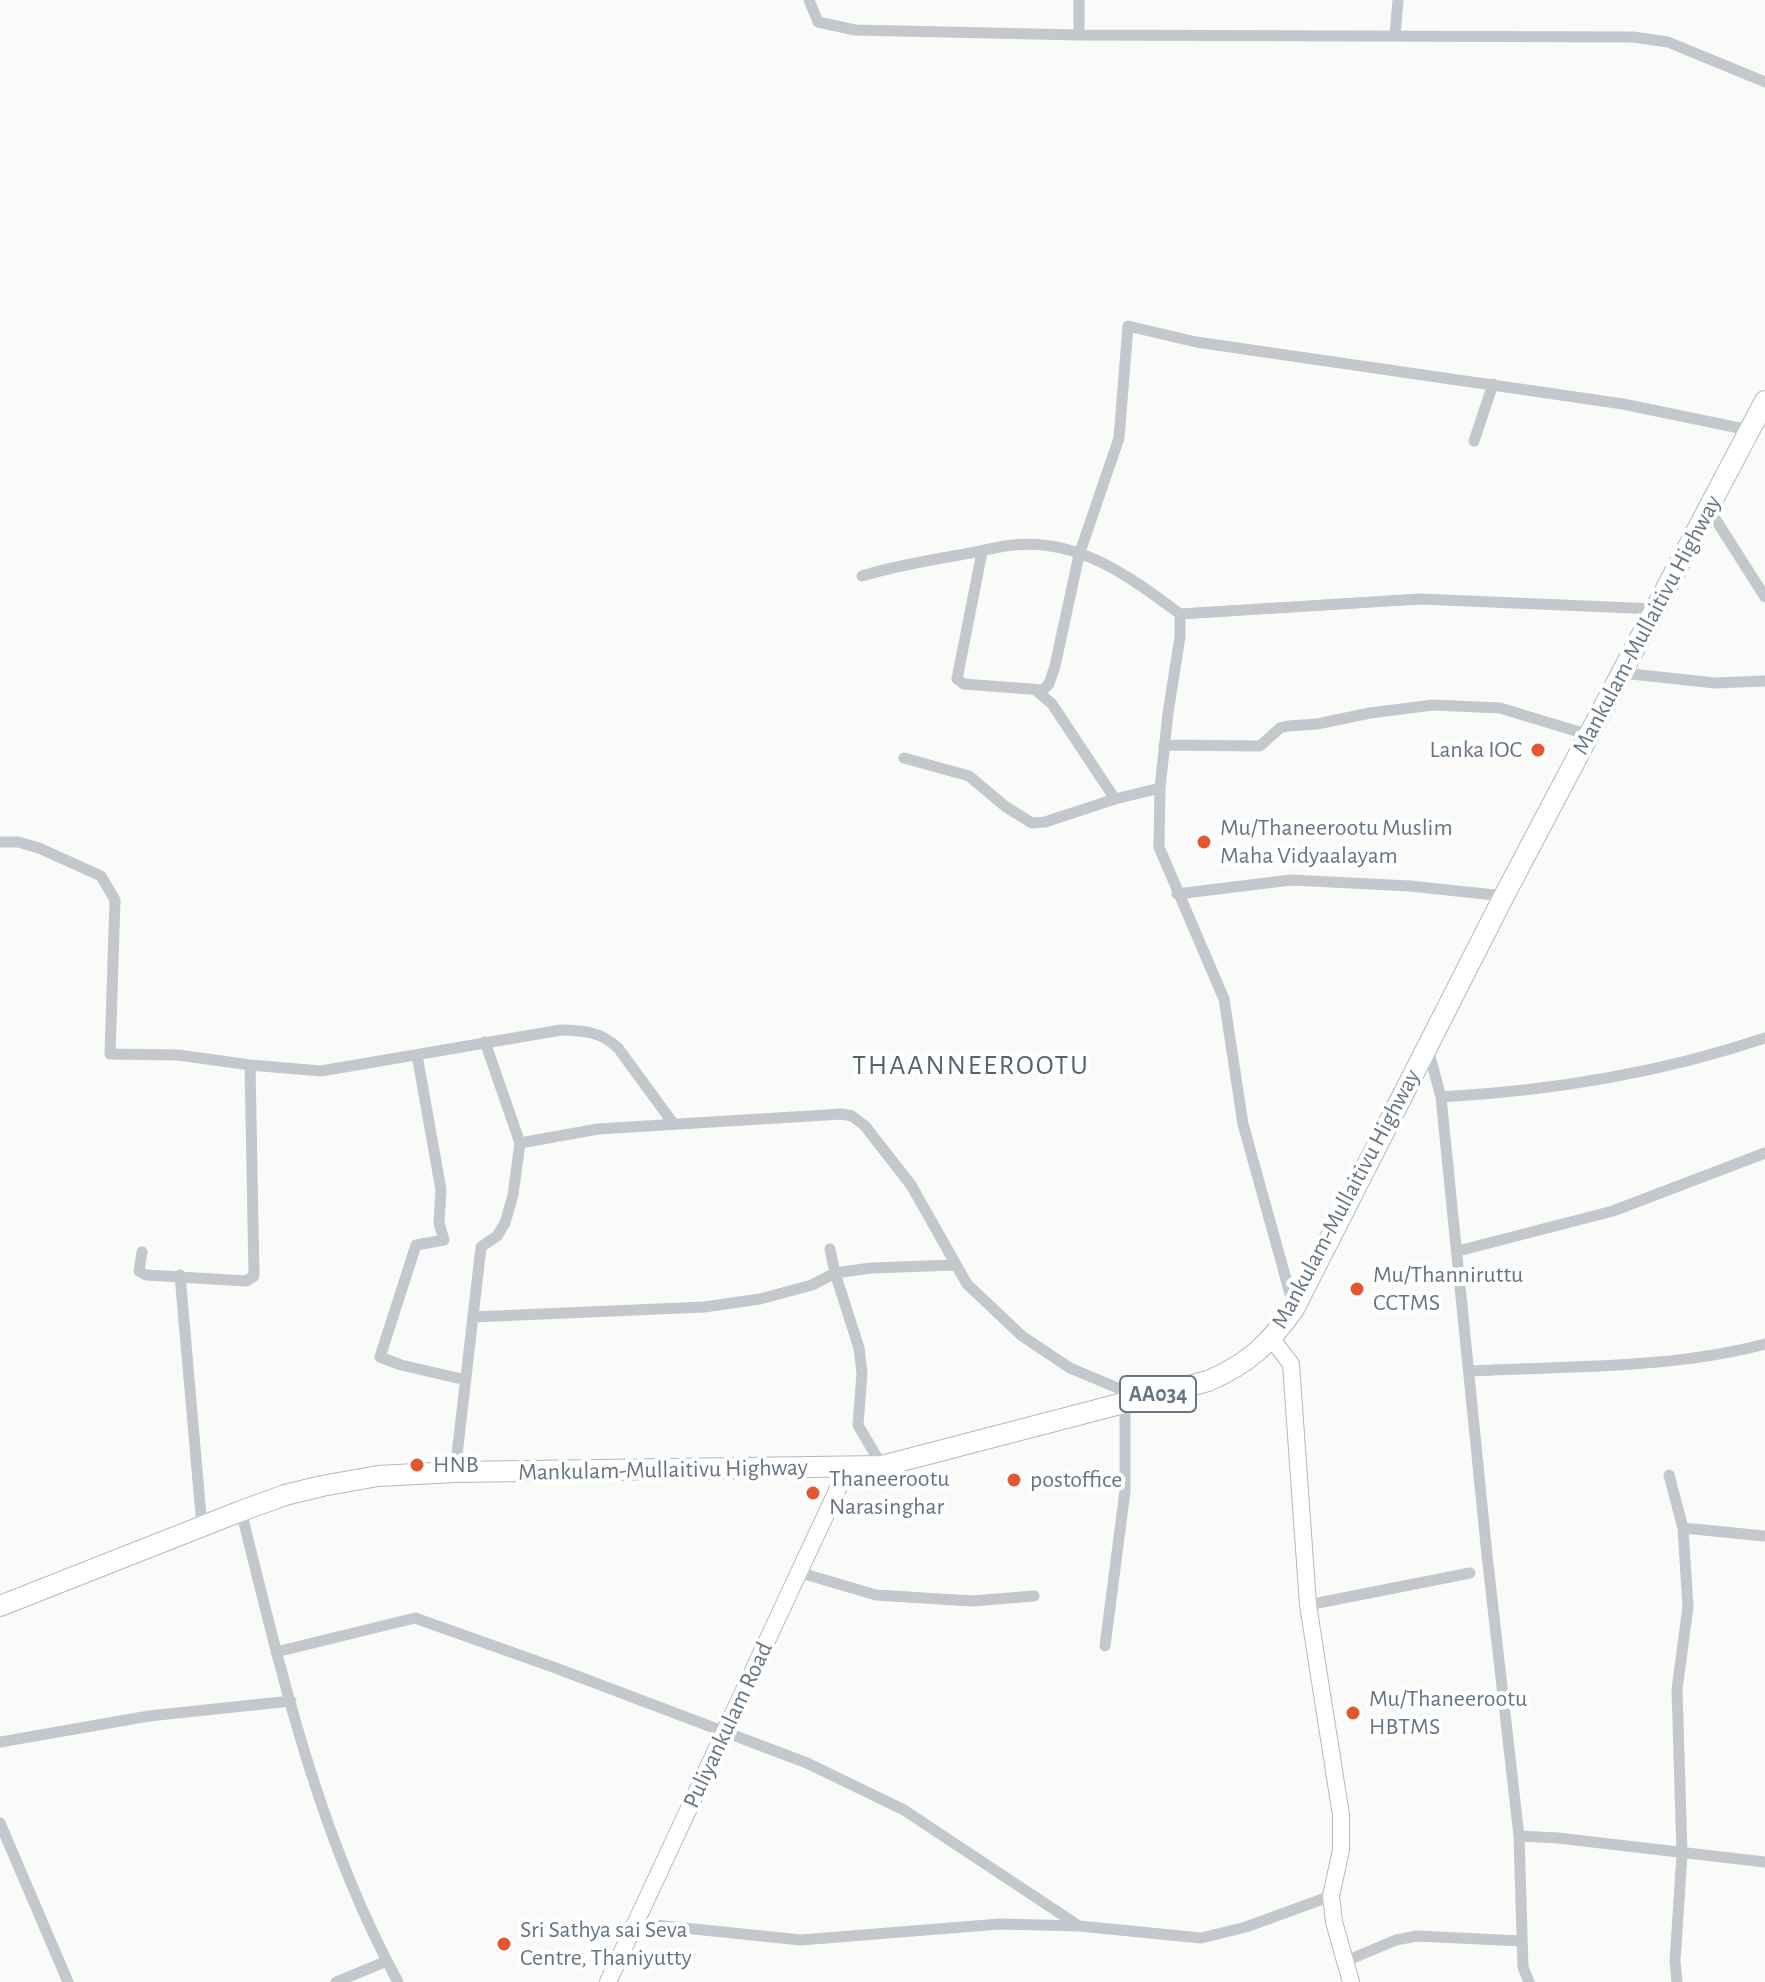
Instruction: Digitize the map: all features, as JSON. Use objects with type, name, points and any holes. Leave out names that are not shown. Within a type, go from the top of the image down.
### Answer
[{"type":"highway","name":"Mankulam-Mullaitivu Highway","points":[[0,1606],[241,1511],[322,1486],[378,1476],[455,1472],[882,1466],[1134,1401],[1230,1372],[1272,1339],[1294,1309],[1504,896],[1765,401]]},
{"type":"street","points":[[809,0],[818,22],[855,30],[1079,35],[1633,37],[1668,42],[1765,82]]},
{"type":"street","points":[[1079,0],[1079,35]]},
{"type":"street","points":[[1395,35],[1398,0]]},
{"type":"street","points":[[982,552],[957,679],[964,684],[1043,690],[1049,684],[1055,666],[1079,555],[1119,438],[1128,326],[1196,342],[1623,404],[1749,430]]},
{"type":"street","points":[[1474,441],[1493,384]]},
{"type":"street","points":[[1709,509],[1765,597]]},
{"type":"street","points":[[862,576],[888,568],[1013,545],[1042,544],[1095,557],[1180,614],[1420,599],[1656,609]]},
{"type":"street","points":[[1180,614],[1180,637],[1160,788],[1159,847],[1224,999],[1243,1124],[1294,1309]]},
{"type":"street","points":[[1622,673],[1715,683],[1765,681]]},
{"type":"street","points":[[1036,690],[1052,704],[1115,799]]},
{"type":"street","points":[[1164,745],[1260,746],[1280,728],[1288,726],[1433,705],[1500,708],[1589,735]]},
{"type":"street","points":[[904,758],[969,776],[1006,807],[1032,823],[1045,822],[1160,788]]},
{"type":"street","points":[[0,842],[18,842],[39,848],[101,876],[115,900],[110,1054],[178,1055],[321,1071],[561,1030],[591,1031],[607,1038],[673,1123]]},
{"type":"street","points":[[1177,894],[1291,880],[1410,886],[1504,896]]},
{"type":"street","points":[[1441,1097],[1488,1095],[1596,1081],[1765,1038]]},
{"type":"street","points":[[455,1472],[481,1247],[497,1236],[505,1223],[513,1195],[520,1143],[485,1042]]},
{"type":"street","points":[[1427,1045],[1441,1097],[1458,1251],[1487,1555],[1519,1836],[1523,1967],[1529,1982]]},
{"type":"street","points":[[417,1055],[441,1190],[439,1223],[444,1240],[416,1245],[380,1357],[466,1380]]},
{"type":"street","points":[[142,1252],[139,1271],[146,1275],[246,1281],[254,1276],[250,1065]]},
{"type":"street","points":[[520,1143],[598,1129],[842,1114],[852,1116],[865,1126],[911,1185],[967,1284],[1022,1336],[1070,1368],[1134,1401],[1105,1646]]},
{"type":"street","points":[[1458,1251],[1613,1211],[1765,1153]]},
{"type":"street","points":[[830,1249],[859,1348],[862,1373],[858,1425],[882,1466]]},
{"type":"street","points":[[473,1317],[704,1307],[760,1299],[812,1285],[835,1273],[871,1268],[955,1265]]},
{"type":"street","points":[[180,1275],[202,1527]]},
{"type":"street","points":[[1272,1339],[1291,1364],[1308,1605],[1341,1815],[1341,1850],[1331,1896],[1334,1922],[1351,1982]]},
{"type":"street","points":[[1470,1371],[1652,1362],[1725,1355],[1765,1344]]},
{"type":"street","name":"Puliyankulam Road","points":[[608,1982],[848,1467]]},
{"type":"street","points":[[1669,1475],[1683,1528],[1688,1607],[1677,1689],[1676,1723],[1682,1854],[1675,1961],[1677,1982]]},
{"type":"street","points":[[241,1511],[276,1652],[336,1848],[398,1982]]},
{"type":"street","points":[[1683,1528],[1765,1536]]},
{"type":"street","points":[[801,1573],[876,1595],[972,1601],[1034,1596]]},
{"type":"street","points":[[1308,1605],[1470,1573]]},
{"type":"street","points":[[276,1652],[415,1618],[807,1763],[904,1810],[1079,1926]]},
{"type":"street","points":[[0,1742],[149,1716],[291,1701]]},
{"type":"street","points":[[0,1823],[68,1982]]},
{"type":"street","points":[[1519,1836],[1765,1862]]},
{"type":"street","points":[[635,1923],[801,1940],[1000,1924],[1079,1926],[1201,1938],[1246,1927],[1331,1896]]},
{"type":"street","points":[[1346,1961],[1396,1940],[1417,1936],[1521,1941]]},
{"type":"street","points":[[336,1982],[387,1961]]},
{"type":"place","name":"Lanka IOC","points":[[1538,750]]},
{"type":"place","name":"Mu/Thaneerootu Muslim Maha Vidyaalayam","points":[[1204,842]]},
{"type":"place","name":"Mu/Thanniruttu CCTMS","points":[[1357,1289]]},
{"type":"place","name":"HNB","points":[[417,1465]]},
{"type":"place","name":"postoffice","points":[[1014,1480]]},
{"type":"place","name":"Thaneerootu Narasinghar","points":[[813,1493]]},
{"type":"place","name":"Mu/Thaneerootu HBTMS","points":[[1353,1713]]},
{"type":"place","name":"Sri Sathya sai Seva Centre, Thaniyutty","points":[[504,1944]]},
{"type":"district","name":"THAANNEEROOTU","points":[[971,1066]]}]
